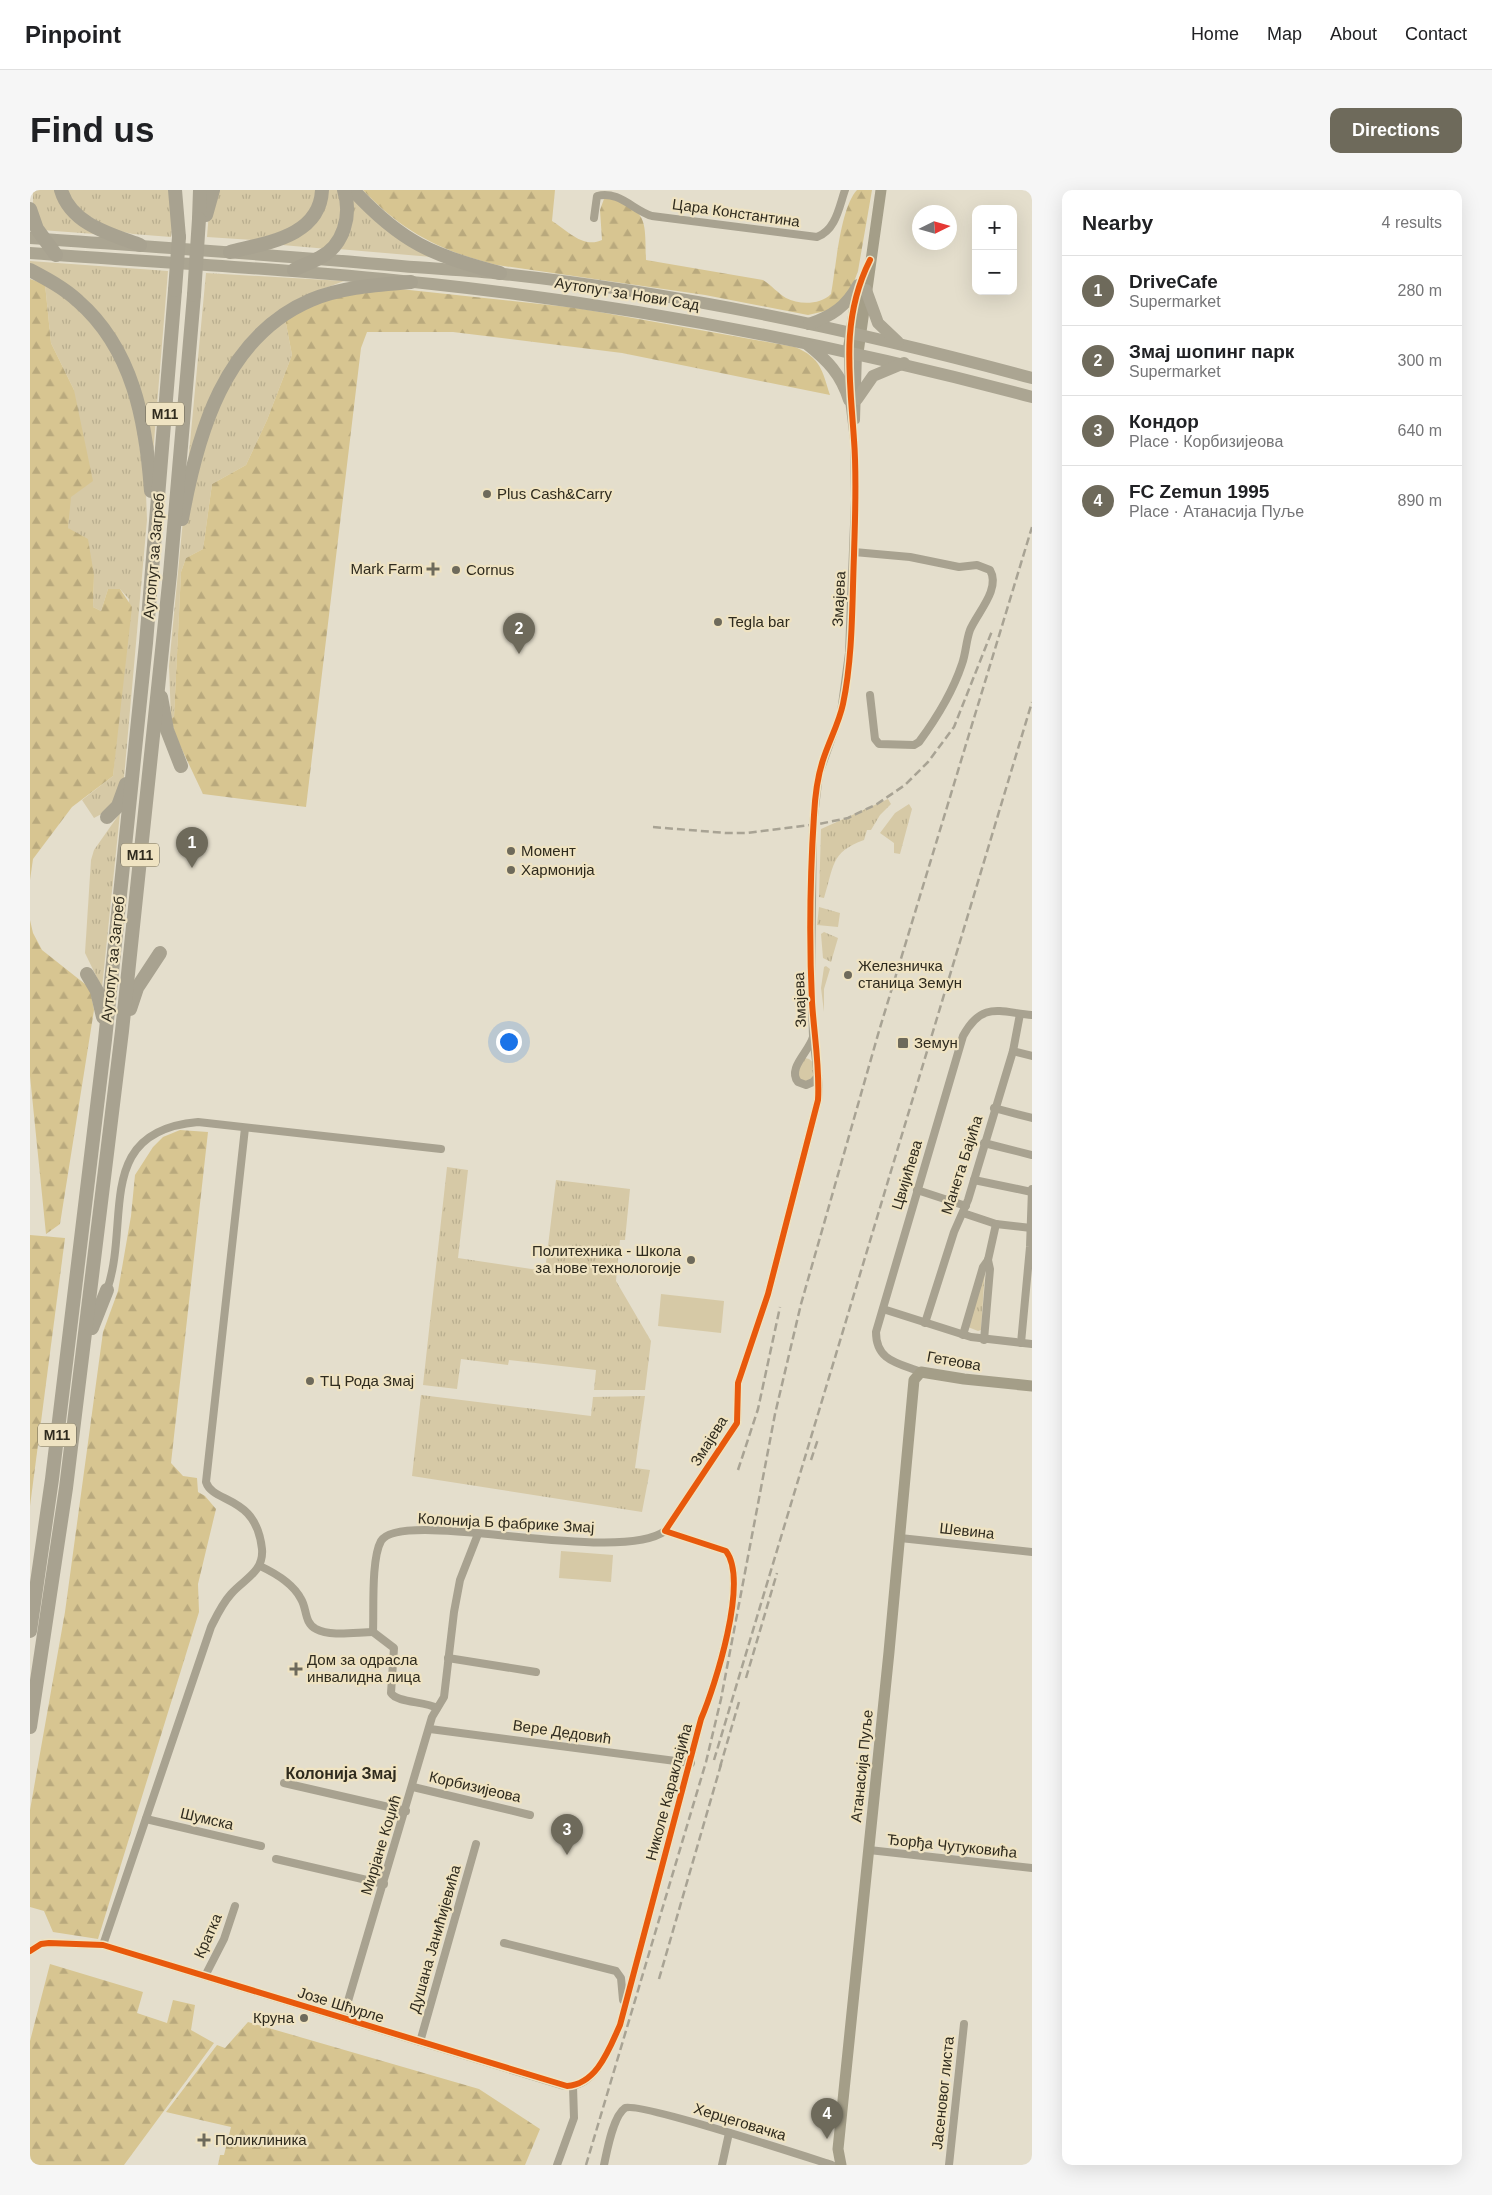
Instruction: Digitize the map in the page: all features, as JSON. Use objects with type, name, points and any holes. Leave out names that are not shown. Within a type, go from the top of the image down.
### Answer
[{"type":"highway","points":[[62,190],[69,206],[86,222],[140,244]]},
{"type":"highway","points":[[174,190],[179,236]]},
{"type":"highway","name":"Аутопут за Загреб","points":[[30,1631],[52,1479],[105,1040],[135,760],[155,538],[182,190]]},
{"type":"highway","points":[[200,190],[202,217]]},
{"type":"highway","points":[[202,217],[213,190]]},
{"type":"highway","points":[[230,252],[281,240],[296,232],[311,220],[317,212],[322,190]]},
{"type":"highway","points":[[294,270],[320,258],[333,248],[346,225],[347,207],[344,190]]},
{"type":"highway","points":[[354,190],[386,223],[411,242],[456,262],[500,273]]},
{"type":"highway","points":[[30,209],[36,238],[56,255]]},
{"type":"highway","name":"Аутопут за Загреб","points":[[30,1727],[48,1623],[84,1350],[122,1031],[170,574],[196,257],[202,217]]},
{"type":"highway","points":[[30,270],[62,288],[92,314],[117,348],[129,372],[136,392],[145,438],[155,538]]},
{"type":"highway","points":[[170,574],[200,439],[226,379],[246,350],[275,321],[311,300],[355,288],[411,282]]},
{"type":"highway","points":[[158,679],[167,730],[181,766]]},
{"type":"highway","points":[[106,817],[121,801],[135,760]]},
{"type":"highway","points":[[122,1031],[137,988],[160,953]]},
{"type":"highway","points":[[87,974],[95,986],[100,999],[105,1040]]},
{"type":"highway","points":[[84,1350],[107,1290]]},
{"type":"main road","name":"Аутопут за Нови Сад","points":[[36,238],[140,244],[500,273],[655,295],[808,324],[902,345],[1032,378]]},
{"type":"main road","name":"Аутопут за Нови Сад","points":[[30,253],[294,270],[411,282],[633,311],[805,342],[905,363],[1032,397]]},
{"type":"main road","points":[[808,324],[838,312],[862,288],[878,323],[886,334],[902,345]]},
{"type":"main road","points":[[805,342],[828,361],[841,377],[853,399],[872,376],[905,363]]},
{"type":"street","name":"Цара Константина","points":[[594,218],[597,196],[605,192],[615,191],[621,192],[644,213],[652,216],[817,237],[826,234],[834,223],[845,190]]},
{"type":"street","points":[[853,352],[862,288],[870,260],[881,190]]},
{"type":"street","name":"Змајева","points":[[665,1531],[737,1423],[738,1383],[768,1294],[818,1100],[818,1076],[813,1036],[811,946],[814,813],[819,774],[841,712],[845,692],[854,552],[853,352]]},
{"type":"street","points":[[854,552],[910,557],[959,567],[977,565],[990,570],[993,578],[986,601],[970,631],[966,652],[957,678],[919,742],[914,745],[879,744],[875,739],[870,695]]},
{"type":"street","name":"Цвијићева","points":[[878,1348],[876,1332],[963,1036],[971,1022],[979,1014],[992,1011],[1020,1014]]},
{"type":"street","points":[[1020,1014],[1032,1016]]},
{"type":"street","name":"Манета Бајића","points":[[925,1323],[954,1232],[974,1180],[1012,1051],[1020,1014]]},
{"type":"street","points":[[813,1036],[804,1056],[795,1067],[794,1076],[802,1084],[810,1084],[818,1076]]},
{"type":"street","points":[[1012,1051],[1032,1056]]},
{"type":"street","points":[[804,1056],[810,1056],[816,1063]]},
{"type":"street","points":[[810,1084],[818,1100]]},
{"type":"street","points":[[994,1108],[1032,1118]]},
{"type":"street","points":[[107,1290],[113,1266],[122,1181],[134,1152],[157,1131],[172,1126],[198,1122],[441,1149]]},
{"type":"street","points":[[103,1945],[211,1627],[230,1596],[260,1566],[261,1547],[253,1519],[244,1508],[210,1488],[206,1482],[245,1128]]},
{"type":"street","points":[[984,1143],[1032,1155]]},
{"type":"street","points":[[974,1180],[1032,1190],[1021,1343]]},
{"type":"street","points":[[917,1190],[996,1224],[1031,1223]]},
{"type":"street","points":[[963,1334],[983,1267],[988,1260],[996,1224]]},
{"type":"street","points":[[984,1340],[990,1269],[988,1260]]},
{"type":"street","points":[[883,1309],[984,1340],[1032,1344]]},
{"type":"street","name":"Гетеова","points":[[878,1348],[886,1358],[921,1372],[964,1380],[1032,1386]]},
{"type":"street","name":"Атанасија Пуље","points":[[841,2165],[838,2149],[900,1538],[913,1390],[916,1376],[921,1372]]},
{"type":"street","name":"Колонија Б фабрике Змај","points":[[373,1632],[375,1569],[379,1546],[384,1538],[392,1534],[422,1530],[618,1543],[665,1531]]},
{"type":"street","name":"Николе Караклајића","points":[[572,2086],[586,2079],[602,2063],[620,2025],[702,1719],[721,1662],[732,1606],[732,1574],[726,1551],[665,1531]]},
{"type":"street","name":"Мирјане Коџић","points":[[343,2018],[430,1728],[437,1708],[444,1697],[460,1580],[478,1534]]},
{"type":"street","name":"Шевина","points":[[900,1538],[1032,1552]]},
{"type":"street","points":[[260,1566],[284,1580],[297,1592],[303,1603],[308,1620],[315,1628],[331,1632],[373,1632],[394,1648],[390,1689],[392,1696],[428,1703],[437,1708]]},
{"type":"street","points":[[448,1658],[536,1672]]},
{"type":"street","name":"Вере Дедовић","points":[[430,1728],[691,1763]]},
{"type":"street","points":[[284,1783],[406,1811]]},
{"type":"street","name":"Корбизијеова","points":[[413,1787],[530,1815]]},
{"type":"street","name":"Шумска","points":[[146,1819],[261,1846]]},
{"type":"street","name":"Душана Јанићијевића","points":[[420,2042],[476,1844]]},
{"type":"street","name":"Ђорђа Чутуковића","points":[[869,1850],[1032,1868]]},
{"type":"street","points":[[276,1858],[384,1884]]},
{"type":"street","name":"Кратка","points":[[205,1976],[224,1939],[235,1906]]},
{"type":"street","name":"Јозе Шћурле","points":[[30,1951],[41,1944],[49,1943],[103,1945],[561,2085],[572,2086]]},
{"type":"street","points":[[504,1943],[616,1971],[621,1978],[624,2007]]},
{"type":"street","name":"Јасеновог листа","points":[[949,2165],[964,2024]]},
{"type":"street","points":[[557,2165],[574,2118],[572,2086]]},
{"type":"street","name":"Херцеговачка","points":[[604,2165],[614,2129],[621,2113],[627,2107],[639,2108],[729,2133],[832,2165]]},
{"type":"street","points":[[722,2165],[729,2133]]},
{"type":"green space","points":[[33,190],[58,190],[95,234],[41,230],[33,212]]},
{"type":"green space","points":[[65,190],[171,190],[173,221],[171,237],[133,234],[114,230],[79,211]]},
{"type":"green space","points":[[216,190],[318,190],[315,206],[295,228],[253,240],[207,237],[209,211]]},
{"type":"green space","points":[[327,190],[341,190],[344,215],[328,249],[282,245],[307,231],[320,218],[327,200]]},
{"type":"green space","points":[[363,190],[555,190],[552,221],[576,237],[588,242],[602,240],[600,210],[605,196],[629,206],[641,218],[644,225],[646,260],[763,280],[786,298],[797,302],[809,303],[826,298],[831,294],[846,210],[857,190],[872,190],[858,271],[850,293],[830,310],[808,315],[705,295],[497,265],[458,253],[424,238],[393,217]]},
{"type":"green space","points":[[351,193],[432,257],[338,249]]},
{"type":"green space","points":[[30,261],[168,271],[152,466],[121,346],[30,265]]},
{"type":"green space","points":[[206,273],[344,281],[315,292],[255,334],[188,464]]},
{"type":"green space","points":[[30,279],[45,284],[51,343],[74,390],[93,481],[71,497],[68,528],[88,539],[94,575],[93,607],[101,611],[108,589],[120,589],[132,607],[113,776],[72,807],[33,859],[30,880]]},
{"type":"green space","points":[[45,284],[66,296],[110,344],[133,398],[146,493],[147,520],[123,789],[107,811],[94,818],[82,800],[113,776],[129,599],[120,589],[108,589],[101,611],[93,607],[94,575],[68,528],[74,390],[51,343]]},
{"type":"green space","points":[[400,289],[577,308],[795,347],[804,351],[815,360],[822,372],[830,395],[622,353],[453,332],[367,332],[361,348],[306,807],[203,794],[176,737],[171,719],[174,717],[181,572],[186,558],[203,549],[212,484],[246,465],[267,420],[292,355],[285,318],[334,295]]},
{"type":"green space","points":[[285,318],[292,355],[267,420],[246,465],[212,484],[203,549],[186,558],[181,572],[174,718],[171,719],[169,666],[183,520],[216,409],[247,353]]},
{"type":"green space","points":[[888,799],[891,804],[880,815],[871,830],[867,830],[864,840],[839,855],[832,869],[824,898],[819,897],[821,829]]},
{"type":"green space","points":[[909,804],[912,809],[900,854],[894,853],[894,843],[880,833],[895,813]]},
{"type":"green space","points":[[120,813],[102,988],[85,953],[91,860],[94,850]]},
{"type":"green space","points":[[819,907],[840,913],[838,927],[817,925]]},
{"type":"green space","points":[[30,920],[33,933],[42,950],[90,988],[94,1010],[60,1224],[46,1234],[30,1076]]},
{"type":"green space","points":[[824,932],[838,938],[831,962],[823,958],[821,934]]},
{"type":"green space","points":[[826,966],[830,969],[824,989],[824,1012],[821,988],[824,967]]},
{"type":"green space","points":[[805,1058],[814,1063],[815,1076],[807,1082],[799,1079],[797,1068]]},
{"type":"green space","points":[[180,1130],[208,1132],[171,1463],[183,1476],[197,1478],[198,1492],[205,1496],[216,1509],[198,1584],[199,1612],[98,1939],[53,1932],[44,1911],[30,1907],[30,1810],[65,1612],[103,1332],[118,1291],[131,1216],[135,1175],[153,1147],[163,1137]]},
{"type":"green space","points":[[447,1167],[468,1170],[458,1258],[545,1271],[556,1180],[630,1189],[625,1240],[620,1240],[616,1281],[651,1341],[645,1390],[594,1390],[596,1370],[509,1360],[508,1365],[461,1359],[457,1389],[423,1385]]},
{"type":"green space","points":[[30,1235],[65,1238],[30,1506]]},
{"type":"green space","points":[[985,1271],[981,1330],[978,1331],[968,1327]]},
{"type":"green space","points":[[661,1294],[724,1301],[721,1333],[658,1326]]},
{"type":"green space","points":[[421,1395],[591,1416],[593,1397],[645,1396],[635,1468],[650,1470],[642,1512],[412,1476]]},
{"type":"green space","points":[[561,1551],[613,1555],[611,1582],[559,1578]]},
{"type":"green space","points":[[50,1964],[143,1992],[137,2013],[167,2023],[173,2000],[195,2005],[191,2030],[214,2043],[124,2165],[30,2165],[30,2041]]},
{"type":"green space","points":[[248,2022],[479,2089],[540,2129],[525,2165],[218,2165],[220,2155],[224,2155],[231,2127],[166,2112],[217,2045],[225,2048]]},
{"type":"railway","points":[[586,2165],[706,1762],[721,1699],[775,1414],[801,1304],[879,1031],[1032,527]]},
{"type":"railway","points":[[653,827],[746,833],[819,824],[848,818],[877,804],[905,785],[928,762],[954,727],[992,631]]},
{"type":"railway","points":[[714,1760],[1032,702]]},
{"type":"railway","points":[[738,1470],[758,1409],[780,1307]]},
{"type":"railway","points":[[811,1460],[818,1439]]},
{"type":"railway","points":[[746,1678],[777,1573]]},
{"type":"railway","points":[[720,1767],[739,1702]]},
{"type":"railway","points":[[659,1979],[722,1761]]},
{"type":"cycle path","points":[[30,1951],[41,1944],[49,1943],[103,1945],[567,2086],[577,2084],[594,2072],[601,2064],[611,2044],[620,2025],[701,1719],[721,1659],[732,1609],[734,1585],[732,1565],[726,1551],[665,1531],[737,1423],[738,1383],[768,1294],[818,1100],[810,955],[814,808],[819,774],[841,711],[849,667],[856,483],[849,349],[854,305],[870,260]]},
{"type":"place","name":"Plus Cash&Carry","points":[[487,494]]},
{"type":"place","name":"Mark Farm","points":[[433,569]]},
{"type":"place","name":"Cornus","points":[[456,570]]},
{"type":"place","name":"Tegla bar","points":[[718,622]]},
{"type":"place","name":"Змај шопинг парк","points":[[519,654]]},
{"type":"place","name":"Момент","points":[[511,851]]},
{"type":"place","name":"DriveCafe","points":[[192,868]]},
{"type":"place","name":"Хармонија","points":[[511,870]]},
{"type":"place","name":"Железничка станица Земун","points":[[848,975]]},
{"type":"place","name":"Земун","points":[[903,1043]]},
{"type":"place","name":"Политехника - Школа за нове технологоије","points":[[691,1260]]},
{"type":"place","name":"ТЦ Рода Змај","points":[[310,1381]]},
{"type":"place","name":"Дом за одрасла инвалидна лица","points":[[296,1669]]},
{"type":"place","name":"Кондор","points":[[567,1855]]},
{"type":"place","name":"Круна","points":[[304,2018]]},
{"type":"place","name":"FC Zemun 1995","points":[[827,2139]]},
{"type":"place","name":"Поликлиника","points":[[204,2140]]},
{"type":"district","name":"Колонија Змај","points":[[341,1773]]}]
